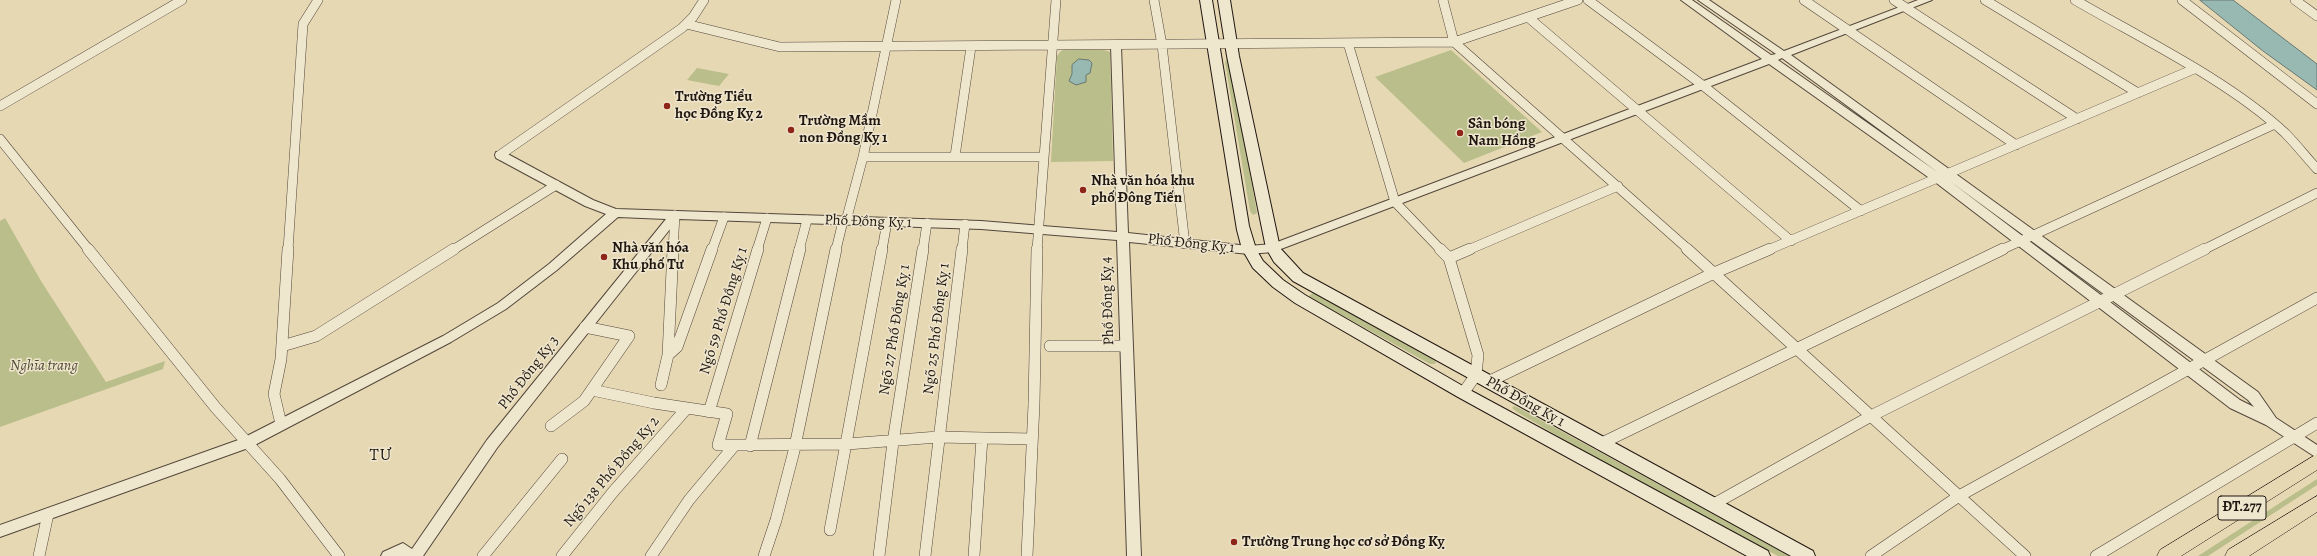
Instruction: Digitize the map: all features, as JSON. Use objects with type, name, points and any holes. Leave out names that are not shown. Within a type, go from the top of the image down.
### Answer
[{"type":"main road","points":[[1206,0],[1240,218],[1249,250]]},
{"type":"main road","points":[[1224,0],[1231,44],[1273,248]]},
{"type":"main road","name":"Phố Đồng Kỵ 1","points":[[1273,248],[1279,258],[1298,277],[1600,444],[1714,504],[1807,556]]},
{"type":"main road","name":"Phố Đồng Kỵ 1","points":[[1249,250],[1266,273],[1286,290],[1463,393],[1762,556]]},
{"type":"main road","name":"ĐT.277","points":[[2166,556],[2317,461]]},
{"type":"main road","name":"ĐT.277","points":[[2234,556],[2317,503]]},
{"type":"street","points":[[0,106],[182,0]]},
{"type":"street","points":[[281,424],[274,394],[282,346],[303,24],[318,0]]},
{"type":"street","points":[[500,155],[686,24],[704,0]]},
{"type":"street","points":[[764,556],[771,539],[796,445],[828,282],[863,157],[896,0]]},
{"type":"street","points":[[1027,556],[1032,439],[1037,229],[1056,0]]},
{"type":"street","points":[[1154,0],[1162,45],[1185,244]]},
{"type":"street","points":[[1443,0],[1454,42],[1561,138],[1618,186],[2025,556]]},
{"type":"street","points":[[686,24],[780,47],[1116,46],[1454,42],[1529,18],[1578,0]]},
{"type":"street","points":[[1588,0],[1701,84],[1861,211]]},
{"type":"street","points":[[1686,0],[1771,60],[2032,235],[2253,396],[2271,421]]},
{"type":"street","points":[[1703,0],[1784,55],[1944,176],[2021,240],[2234,404],[2271,421],[2317,452]]},
{"type":"street","points":[[1804,0],[2016,145]]},
{"type":"street","points":[[1894,0],[2077,119]]},
{"type":"street","points":[[1273,248],[1701,84],[1771,60],[1926,0]]},
{"type":"street","points":[[1985,0],[2138,93]]},
{"type":"street","points":[[2075,0],[2194,69],[2242,100],[2275,124],[2317,169]]},
{"type":"street","points":[[2182,0],[2317,104]]},
{"type":"street","points":[[2295,0],[2317,16]]},
{"type":"street","points":[[1529,18],[1791,241]]},
{"type":"street","points":[[1348,43],[1395,202],[1449,258],[1478,355],[1482,379]]},
{"type":"street","name":"Phố Đồng Kỵ 4","points":[[1116,46],[1124,237],[1122,248],[1134,556]]},
{"type":"street","points":[[955,156],[971,47]]},
{"type":"street","points":[[1463,393],[1482,379],[1714,273],[2194,69]]},
{"type":"street","points":[[1600,444],[2021,240],[2275,124]]},
{"type":"street","points":[[0,139],[246,443],[280,479],[339,556]]},
{"type":"street","name":"Phố Đồng Kỵ 1","points":[[500,155],[589,203],[615,213],[965,224],[1037,229],[1249,250],[1273,248]]},
{"type":"street","points":[[863,157],[1042,157]]},
{"type":"street","points":[[282,346],[316,336],[556,185]]},
{"type":"street","points":[[1449,258],[1618,186]]},
{"type":"street","points":[[1714,504],[1871,416],[2317,193]]},
{"type":"street","points":[[0,531],[246,443],[447,339],[502,306],[553,268],[615,213]]},
{"type":"street","points":[[661,385],[668,355],[675,215]]},
{"type":"street","name":"Phố Đồng Kỵ 3","points":[[415,556],[492,444],[675,215]]},
{"type":"street","points":[[668,355],[677,347],[724,217]]},
{"type":"street","name":"Ngõ 59 Phố Đồng Kỵ 1","points":[[709,412],[767,218]]},
{"type":"street","points":[[750,446],[807,220]]},
{"type":"street","points":[[830,530],[887,222]]},
{"type":"street","name":"Ngõ 27 Phố Đồng Kỵ 1","points":[[879,556],[893,442],[927,223]]},
{"type":"street","name":"Ngõ 25 Phố Đồng Kỵ 1","points":[[925,556],[938,437],[965,224]]},
{"type":"street","points":[[1871,556],[1959,496],[2317,298]]},
{"type":"street","points":[[551,426],[584,402],[629,336],[585,327]]},
{"type":"street","points":[[1050,346],[1126,346]]},
{"type":"street","points":[[592,390],[686,408],[727,414],[718,445],[750,446],[847,444],[893,442],[938,437],[1032,439]]},
{"type":"street","name":"Ngõ 138 Phố Đồng Kỵ 2","points":[[562,556],[613,492],[686,408]]},
{"type":"street","points":[[2096,556],[2317,422]]},
{"type":"street","points":[[974,556],[982,438]]},
{"type":"street","points":[[651,556],[689,500],[734,446]]},
{"type":"street","points":[[483,556],[562,459]]},
{"type":"street","points":[[39,556],[48,514]]},
{"type":"street","points":[[388,556],[403,549],[410,556]]},
{"type":"green space","points":[[1065,49],[1104,50],[1110,52],[1113,161],[1051,162],[1057,56]]},
{"type":"green space","points":[[1451,50],[1542,132],[1464,163],[1375,77]]},
{"type":"green space","points":[[1227,58],[1230,59],[1257,213],[1253,215],[1250,211],[1225,62]]},
{"type":"green space","points":[[697,68],[729,74],[719,86],[687,80]]},
{"type":"green space","name":"Nghĩa trang","points":[[5,218],[41,281],[106,382],[165,361],[163,369],[0,427],[0,221]]},
{"type":"green space","points":[[1313,293],[1433,359],[1436,362],[1435,364],[1430,364],[1311,298],[1309,296]]},
{"type":"green space","points":[[1514,406],[1790,556],[1778,556],[1595,458],[1517,412],[1512,408]]},
{"type":"green space","points":[[2317,479],[2317,485],[2208,556],[2198,556]]},
{"type":"water","points":[[2200,0],[2233,0],[2317,64],[2317,90],[2263,51]]},
{"type":"water","points":[[1079,59],[1089,60],[1092,63],[1090,73],[1086,75],[1086,82],[1076,85],[1069,81],[1072,74],[1072,65]]},
{"type":"place","name":"Trường Tiểu học Đồng Kỵ 2","points":[[667,106]]},
{"type":"place","name":"Trường Mầm non Đồng Kỵ 1","points":[[791,130]]},
{"type":"place","name":"Sân bóng Nam Hồng","points":[[1460,133]]},
{"type":"place","name":"Nhà văn hóa khu phố Đông Tiến","points":[[1083,190]]},
{"type":"place","name":"Nhà văn hóa Khu phố Tư","points":[[604,257]]},
{"type":"place","name":"Trường Trung học cơ sở Đồng Kỵ","points":[[1234,542]]},
{"type":"district","name":"TƯ","points":[[381,456]]}]
